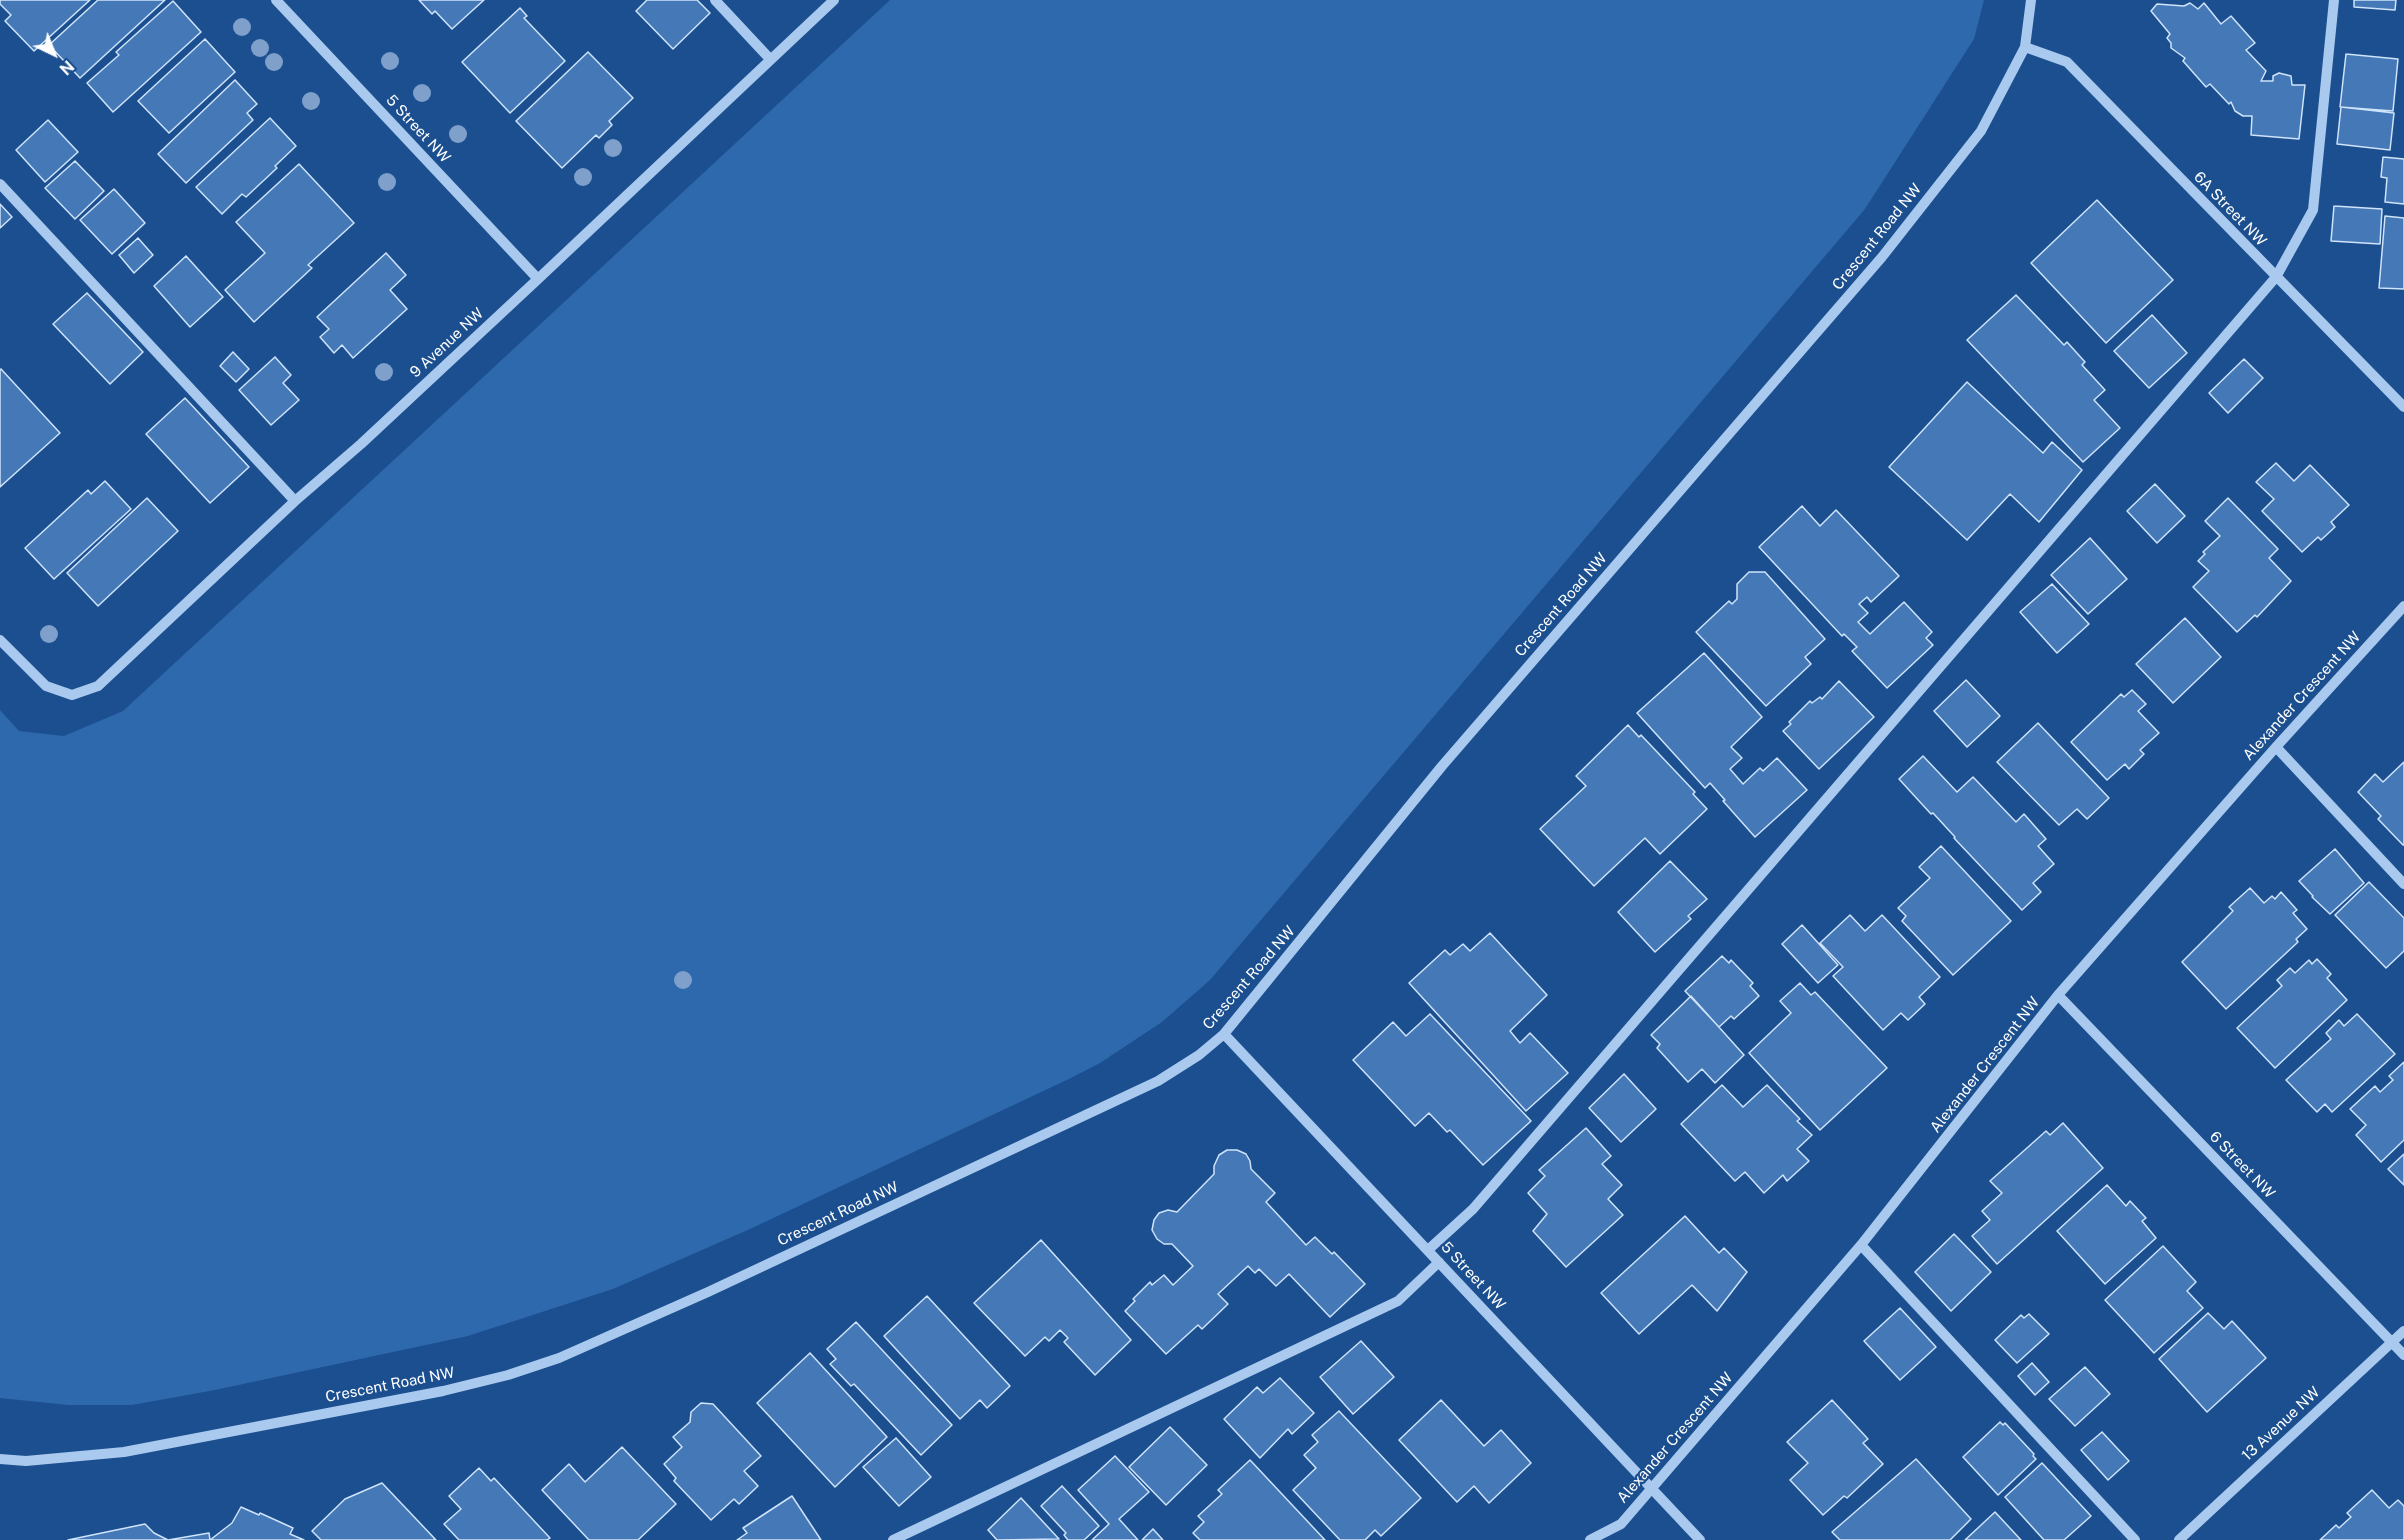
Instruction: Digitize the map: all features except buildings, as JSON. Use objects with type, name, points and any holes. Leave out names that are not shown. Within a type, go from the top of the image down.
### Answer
[{"type":"street","name":"5 Street NW","points":[[276,0],[538,279]]},
{"type":"street","points":[[715,0],[770,58]]},
{"type":"street","name":"9 Avenue NW","points":[[0,640],[46,686],[72,695],[98,686],[295,501],[361,444],[834,0]]},
{"type":"street","name":"Crescent Road NW","points":[[0,1459],[26,1461],[124,1452],[443,1391],[538,1365],[708,1292],[1158,1081],[1199,1054],[1224,1034],[1442,766],[1882,257],[1981,131],[2025,47],[2031,0]]},
{"type":"street","points":[[1428,1250],[1473,1209],[2276,277],[2313,210],[2334,0]]},
{"type":"street","name":"6A Street NW","points":[[2025,47],[2067,62],[2404,407]]},
{"type":"street","points":[[0,184],[295,501]]},
{"type":"street","name":"Alexander Crescent NW","points":[[1590,1540],[1621,1524],[1861,1245],[2058,996],[2276,747],[2404,606]]},
{"type":"street","points":[[2276,747],[2404,884]]},
{"type":"street","name":"6 Street NW","points":[[2058,996],[2404,1355]]},
{"type":"street","name":"5 Street NW","points":[[1224,1034],[1700,1540]]},
{"type":"street","points":[[1861,1245],[2135,1540]]},
{"type":"street","points":[[893,1540],[1398,1301],[1439,1262]]},
{"type":"street","name":"13 Avenue NW","points":[[2179,1540],[2404,1330]]},
{"type":"shaded area","points":[[890,0],[1984,0],[1974,39],[1865,209],[1210,980],[1162,1022],[1100,1063],[1071,1078],[750,1229],[613,1289],[468,1336],[215,1390],[132,1405],[68,1405],[0,1398],[0,710],[19,731],[64,736],[123,711]]}]
